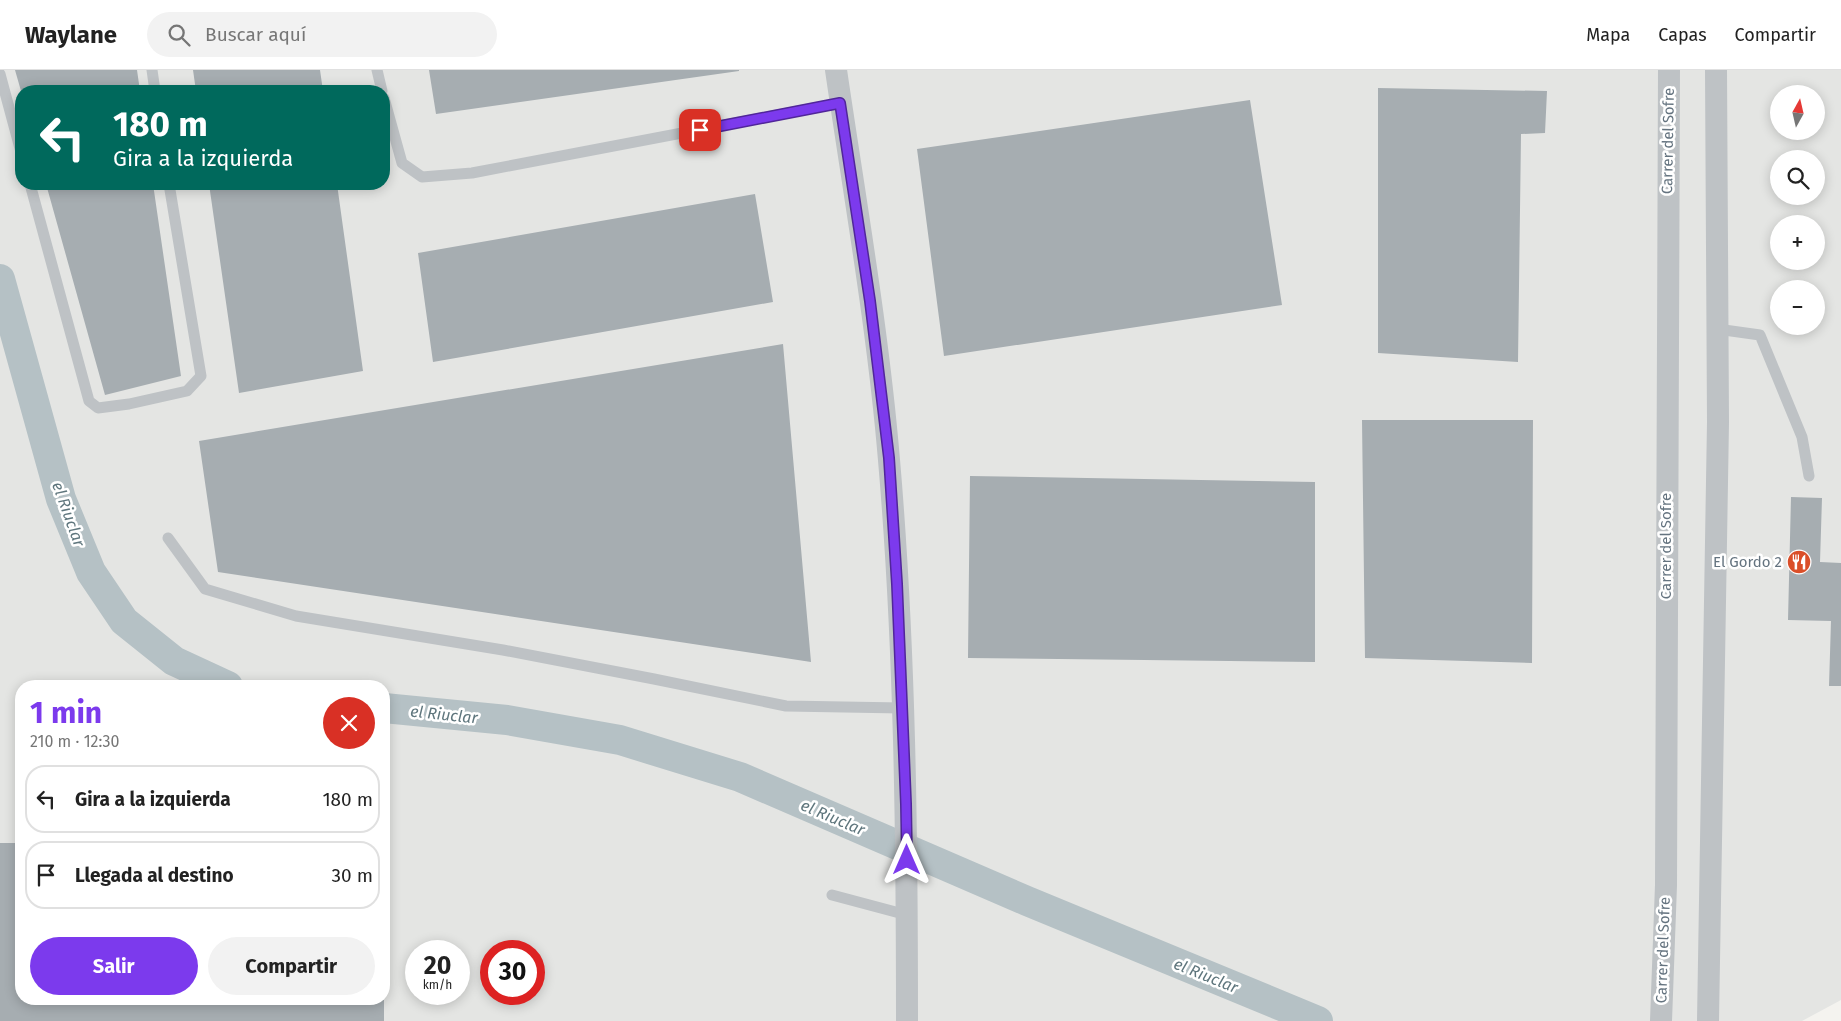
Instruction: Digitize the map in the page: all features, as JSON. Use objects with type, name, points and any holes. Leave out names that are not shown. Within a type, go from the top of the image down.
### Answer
[{"type":"street","points":[[836,70],[870,301],[889,458],[897,584],[906,804],[907,1021]]},
{"type":"street","name":"Carrer del Sofre","points":[[1661,1021],[1666,885],[1669,70]]},
{"type":"street","points":[[1708,1021],[1717,471],[1716,70]]},
{"type":"lane","points":[[152,70],[154,85]]},
{"type":"lane","points":[[376,70],[380,85]]},
{"type":"lane","points":[[0,74],[15,130]]},
{"type":"lane","points":[[390,120],[402,163],[422,177],[472,173],[840,103]]},
{"type":"lane","points":[[32,190],[89,401],[98,408],[129,404],[187,390],[202,376],[170,190]]},
{"type":"lane","points":[[1717,329],[1760,334],[1802,437],[1809,476]]},
{"type":"lane","points":[[168,538],[205,589],[296,616],[503,650],[654,678],[786,706],[902,708]]},
{"type":"lane","points":[[832,895],[907,906]]},
{"type":"shaded area","points":[[0,70],[1841,70],[1841,1000],[1802,1021],[0,1021]]},
{"type":"building","points":[[15,70],[137,70],[139,85],[19,85]]},
{"type":"building","points":[[193,70],[320,70],[322,85],[195,85]]},
{"type":"building","points":[[429,70],[739,70],[739,71],[436,114]]},
{"type":"building","points":[[1378,88],[1547,91],[1545,133],[1521,134],[1518,362],[1378,353]]},
{"type":"building","points":[[1250,100],[1282,305],[944,356],[917,149]]},
{"type":"building","points":[[48,190],[154,190],[181,376],[105,395]]},
{"type":"building","points":[[210,190],[338,190],[363,371],[239,393]]},
{"type":"building","points":[[755,194],[773,302],[433,362],[418,253]]},
{"type":"building","points":[[783,344],[811,662],[218,572],[199,441]]},
{"type":"building","points":[[1362,420],[1533,420],[1532,663],[1365,658]]},
{"type":"building","points":[[970,476],[1315,482],[1315,662],[968,658]]},
{"type":"building","points":[[1791,497],[1822,498],[1820,562],[1841,563],[1841,686],[1829,686],[1831,621],[1788,620]]},
{"type":"building","points":[[0,843],[15,843],[15,1005],[384,1005],[384,1021],[0,1021]]},
{"type":"waterway","name":"el Riuclar","points":[[0,279],[61,499],[91,572],[124,621],[174,661],[215,680]]},
{"type":"waterway","name":"el Riuclar","points":[[390,709],[507,720],[620,740],[740,777],[1027,901],[1318,1021]]},
{"type":"place","name":"El Gordo 2","points":[[1799,562]]},
{"type":"route","points":[[700,130],[840,103],[870,301],[889,458],[897,584],[907,860]]}]
